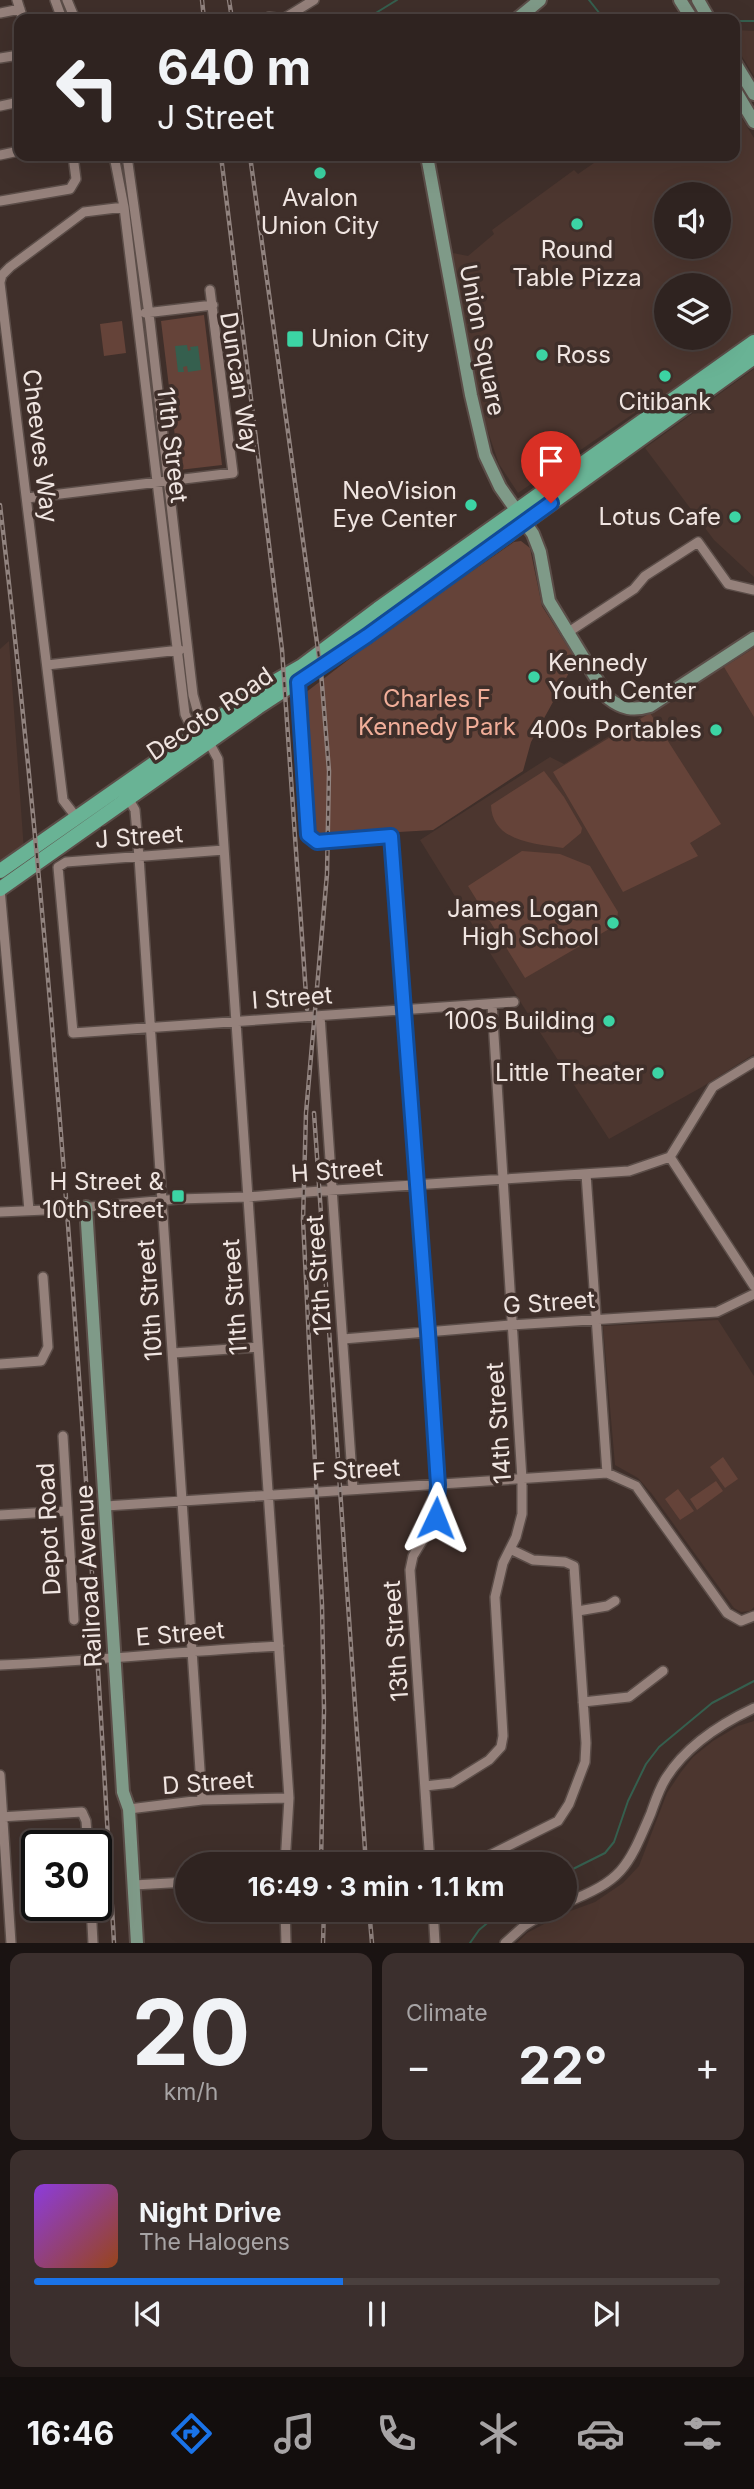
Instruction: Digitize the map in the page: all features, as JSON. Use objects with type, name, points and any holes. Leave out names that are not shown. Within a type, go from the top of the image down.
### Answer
[{"type":"main road","name":"Decoto Road","points":[[0,872],[76,817],[258,707],[367,636],[520,516],[751,349]]},
{"type":"main road","name":"Decoto Road","points":[[0,889],[128,798],[255,694],[329,647],[369,616],[520,516],[645,436],[703,386]]},
{"type":"street","points":[[292,14],[313,0]]},
{"type":"street","points":[[523,14],[540,0]]},
{"type":"street","points":[[0,13],[20,10]]},
{"type":"street","points":[[740,74],[754,94]]},
{"type":"street","points":[[740,98],[754,121]]},
{"type":"street","points":[[0,201],[70,189],[75,185],[76,179],[74,161]]},
{"type":"street","name":"11th Street","points":[[115,161],[124,207],[185,714],[191,727],[206,736]]},
{"type":"street","name":"11th Street","points":[[128,161],[149,312],[193,695],[206,736],[218,759],[289,1798],[286,1852]]},
{"type":"street","name":"Union Square","points":[[428,161],[482,446],[494,477],[540,552],[549,601],[608,698],[622,707],[633,709],[650,706],[754,638]]},
{"type":"street","name":"Cheeves Way","points":[[76,817],[64,800],[0,282],[2,275],[10,267],[84,212],[124,207]]},
{"type":"street","points":[[211,290],[212,305]]},
{"type":"street","name":"Duncan Way","points":[[136,314],[212,305],[233,473],[169,481]]},
{"type":"street","points":[[27,498],[169,481]]},
{"type":"street","points":[[567,633],[635,589],[645,576],[698,542],[728,584],[754,590]]},
{"type":"street","points":[[47,665],[189,649]]},
{"type":"street","name":"13th Street","points":[[298,682],[308,835],[317,842],[391,836],[438,1485],[436,1518],[413,1556],[410,1570],[429,1852]]},
{"type":"street","name":"10th Street","points":[[128,798],[136,814],[202,1800]]},
{"type":"street","name":"J Street","points":[[73,1033],[58,867],[66,862],[224,850]]},
{"type":"street","points":[[0,889],[29,1210]]},
{"type":"street","name":"I Street","points":[[73,1033],[514,1002]]},
{"type":"street","name":"14th Street","points":[[425,1786],[452,1783],[489,1760],[501,1747],[503,1735],[495,1597],[501,1570],[522,1514],[492,1004]]},
{"type":"street","name":"12th Street","points":[[320,1016],[353,1489]]},
{"type":"street","points":[[754,1062],[713,1087],[670,1157],[754,1286]]},
{"type":"street","name":"H Street","points":[[0,1212],[629,1171],[670,1157]]},
{"type":"street","points":[[586,1174],[607,1473],[636,1486],[727,1613],[741,1621],[754,1616]]},
{"type":"street","name":"Railroad Avenue","points":[[86,1206],[123,1792],[129,1810],[137,1943]]},
{"type":"street","points":[[0,1364],[41,1361],[48,1347],[43,1277]]},
{"type":"street","name":"G Street","points":[[343,1339],[717,1312],[754,1294]]},
{"type":"street","points":[[173,1353],[258,1347]]},
{"type":"street","name":"Depot Road","points":[[63,1436],[74,1620]]},
{"type":"street","name":"F Street","points":[[106,1506],[607,1473]]},
{"type":"street","points":[[0,1515],[68,1511]]},
{"type":"street","points":[[496,1852],[558,1821],[569,1804],[585,1762],[586,1743],[573,1566],[565,1562],[533,1560],[510,1549]]},
{"type":"street","points":[[578,1611],[607,1606],[615,1601]]},
{"type":"street","name":"E Street","points":[[0,1665],[279,1646]]},
{"type":"street","points":[[583,1702],[629,1697],[663,1671]]},
{"type":"street","points":[[577,1898],[602,1887],[621,1873],[632,1857],[664,1780],[682,1757],[700,1741],[754,1708]]},
{"type":"street","points":[[0,1775],[11,1943]]},
{"type":"street","name":"D Street","points":[[129,1810],[202,1800],[289,1798]]},
{"type":"street","points":[[1,1817],[82,1812],[87,1830]]},
{"type":"street","points":[[134,1885],[175,1883]]},
{"type":"street","points":[[92,1921],[93,1943]]},
{"type":"street","points":[[285,1922],[286,1943]]},
{"type":"street","points":[[434,1922],[435,1943]]},
{"type":"street","points":[[505,1943],[530,1922]]},
{"type":"shaded area","points":[[740,30],[754,31],[754,76],[740,53]]},
{"type":"shaded area","points":[[740,115],[754,138],[754,333],[731,350],[731,273],[654,273],[654,350],[730,350],[665,397],[662,394],[518,493],[499,464],[482,414],[453,253],[468,256],[494,234],[492,230],[574,170],[578,174],[597,161],[740,161]]},
{"type":"shaded area","points":[[187,345],[188,351],[191,350],[190,347],[198,346],[201,370],[188,372],[187,366],[183,367],[184,372],[178,372],[175,346]]},
{"type":"shaded area","points":[[754,369],[754,577],[714,540],[645,448]]},
{"type":"shaded area","points":[[9,641],[24,851],[0,868],[0,649]]},
{"type":"shaded area","name":"James Logan High School","points":[[754,646],[754,1054],[702,1087],[609,1139],[420,840],[550,757],[564,764]]},
{"type":"shaded area","points":[[718,1320],[754,1376],[754,1607],[750,1611],[741,1612],[734,1608],[652,1494],[638,1478],[615,1465],[603,1326]]},
{"type":"shaded area","points":[[754,1721],[754,1943],[517,1943],[527,1933],[548,1922],[577,1922],[577,1909],[595,1902],[623,1883],[639,1866],[667,1793],[681,1772],[693,1757],[738,1726]]},
{"type":"green space","points":[[204,315],[222,465],[179,470],[161,321]]},
{"type":"green space","points":[[122,321],[126,353],[104,356],[100,324]]},
{"type":"green space","name":"Charles F Kennedy Park","points":[[521,541],[530,548],[542,606],[576,660],[531,742],[523,771],[433,830],[314,837],[305,693],[382,634],[514,542]]},
{"type":"green space","points":[[754,648],[754,717],[724,667]]},
{"type":"green space","points":[[650,713],[721,824],[690,843],[698,856],[623,892],[553,772]]},
{"type":"green space","points":[[544,771],[564,797],[582,828],[581,833],[563,848],[517,839],[499,827],[493,817],[491,805]]},
{"type":"green space","points":[[522,851],[560,854],[590,866],[618,912],[616,925],[525,978],[468,886]]},
{"type":"green space","points":[[723,1457],[738,1479],[725,1488],[710,1467]]},
{"type":"green space","points":[[716,1481],[723,1491],[697,1510],[690,1499]]},
{"type":"green space","points":[[678,1489],[694,1511],[680,1520],[665,1499]]},
{"type":"waterway","points":[[374,14],[397,0]]},
{"type":"waterway","points":[[589,0],[600,14]]},
{"type":"waterway","points":[[740,21],[754,21]]},
{"type":"waterway","points":[[577,1867],[605,1853],[614,1842],[628,1801],[646,1764],[659,1747],[712,1703],[754,1681]]},
{"type":"waterway","points":[[470,1943],[489,1922]]},
{"type":"railway","points":[[202,0],[203,14]]},
{"type":"railway","points":[[229,0],[231,14]]},
{"type":"railway","points":[[222,161],[282,650],[307,1009]]},
{"type":"railway","points":[[251,161],[321,672],[329,771],[327,874],[306,1113],[303,1220],[322,1605],[324,1710],[321,1852]]},
{"type":"railway","points":[[0,505],[54,1043],[81,1403],[114,1943]]},
{"type":"railway","points":[[314,1113],[365,1852]]},
{"type":"railway","points":[[323,1943],[324,1922]]},
{"type":"railway","points":[[370,1922],[372,1943]]},
{"type":"place","name":"Avalon Union City","points":[[320,173]]},
{"type":"place","name":"Round Table Pizza","points":[[577,224]]},
{"type":"place","name":"Union City","points":[[295,339]]},
{"type":"place","name":"Ross","points":[[542,355]]},
{"type":"place","name":"Citibank","points":[[665,376]]},
{"type":"place","name":"NeoVision Eye Center","points":[[471,505]]},
{"type":"place","name":"Lotus Cafe","points":[[735,517]]},
{"type":"place","name":"Kennedy Youth Center","points":[[534,677]]},
{"type":"place","name":"400s Portables","points":[[716,730]]},
{"type":"place","name":"James Logan High School","points":[[613,923]]},
{"type":"place","name":"100s Building","points":[[609,1021]]},
{"type":"place","name":"Little Theater","points":[[658,1073]]},
{"type":"place","name":"H Street & 10th Street","points":[[178,1196]]},
{"type":"route","points":[[436,1518],[438,1485],[428,1332],[391,836],[317,842],[308,835],[298,682],[367,636],[551,503]]}]
